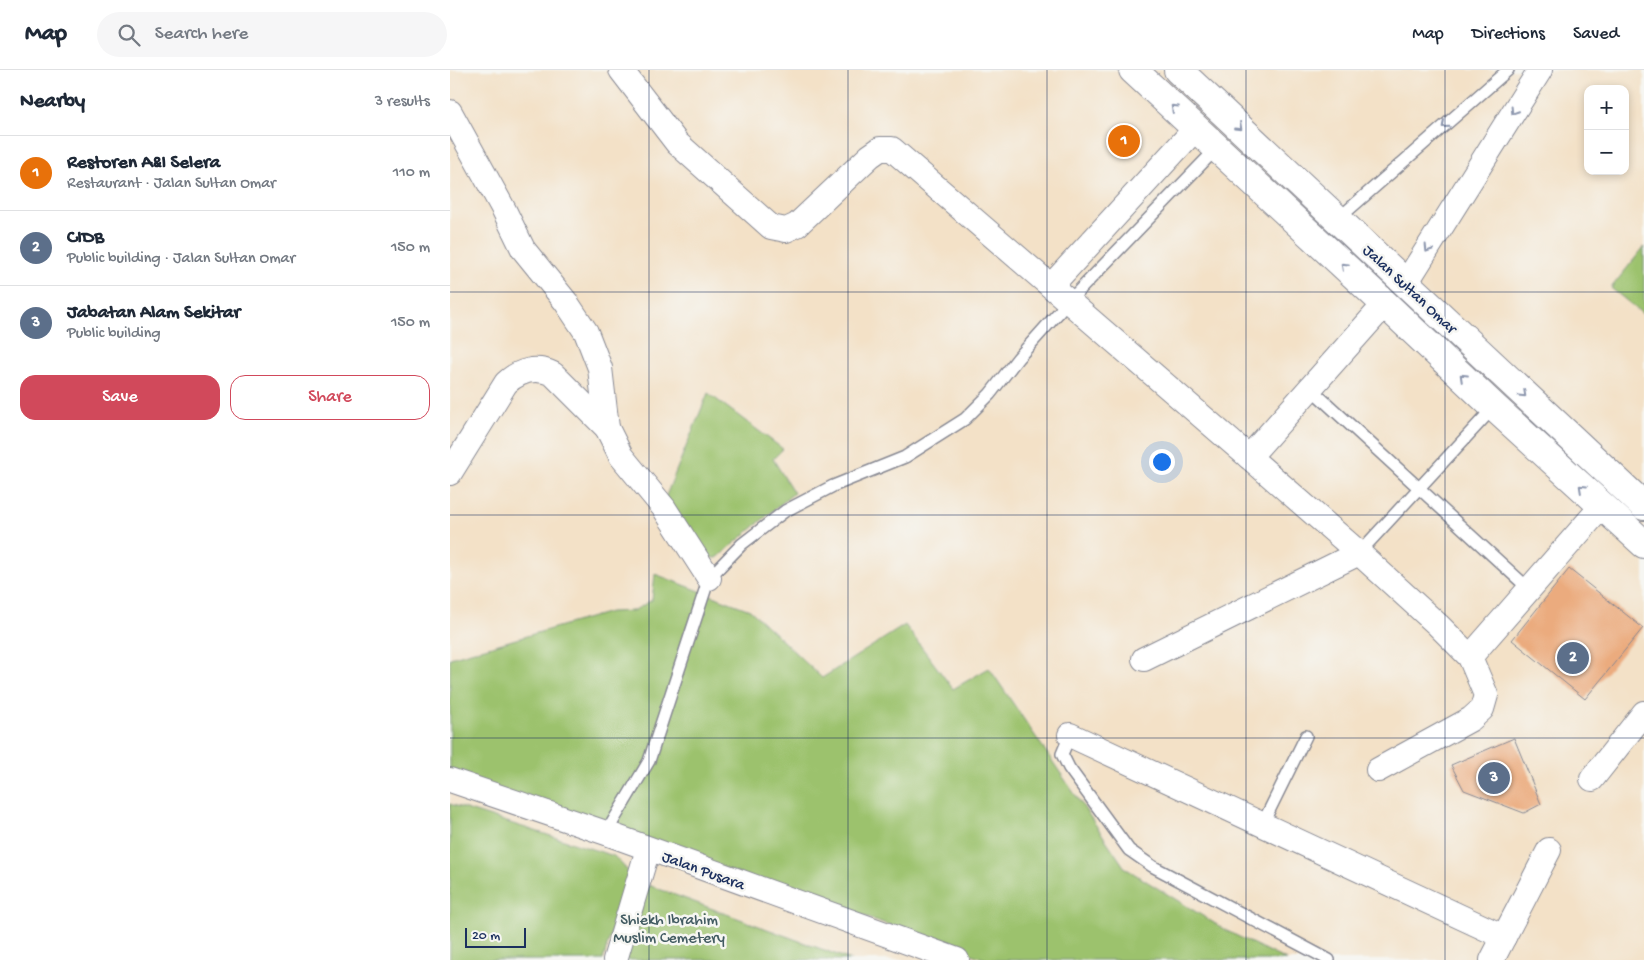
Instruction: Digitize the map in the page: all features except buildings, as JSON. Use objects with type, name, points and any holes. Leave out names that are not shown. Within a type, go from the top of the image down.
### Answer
[{"type":"main road","points":[[1133,70],[1494,407],[1644,544]]},
{"type":"main road","name":"Jalan Sultan Omar","points":[[1178,70],[1644,506]]},
{"type":"street","points":[[620,70],[677,143],[771,226],[786,230],[797,225],[870,156],[880,149],[892,149],[1359,553],[1438,625],[1470,657],[1486,695],[1482,709],[1471,719],[1378,770]]},
{"type":"street","points":[[1406,283],[1540,70]]},
{"type":"street","points":[[450,112],[500,202],[523,249],[566,302],[586,332],[600,368],[607,428]]},
{"type":"street","points":[[1060,294],[1196,128]]},
{"type":"street","points":[[1248,457],[1385,304]]},
{"type":"street","points":[[450,473],[506,383],[513,377],[531,369],[544,370],[553,374],[607,428],[621,456],[664,508],[709,578]]},
{"type":"street","points":[[1470,657],[1602,506]]},
{"type":"street","points":[[1144,659],[1359,553]]},
{"type":"street","points":[[1592,779],[1644,713]]},
{"type":"street","points":[[1070,735],[1504,938]]},
{"type":"street","name":"Jalan Pusara","points":[[450,780],[606,833],[957,960]]},
{"type":"street","points":[[615,960],[648,848]]},
{"type":"street","points":[[1492,960],[1549,850]]},
{"type":"lane","points":[[1338,220],[1508,70]]},
{"type":"lane","points":[[606,833],[649,761],[709,578],[742,544],[785,511],[832,486],[905,457],[965,419],[990,394],[1018,358],[1060,294],[1217,148]]},
{"type":"lane","points":[[1310,388],[1529,589]]},
{"type":"lane","points":[[1359,553],[1494,407]]},
{"type":"lane","points":[[1070,735],[1062,754],[1069,768],[1129,850],[1152,866],[1329,960]]},
{"type":"lane","points":[[1262,825],[1306,736]]},
{"type":"green space","points":[[1644,247],[1644,315],[1611,288]]},
{"type":"green space","points":[[708,393],[783,449],[773,459],[794,493],[717,558],[703,557],[665,498]]},
{"type":"green space","points":[[655,574],[750,610],[822,678],[905,625],[953,689],[989,668],[1125,868],[1227,931],[1286,960],[988,960],[844,909],[450,776],[450,658],[610,612],[633,611],[652,600]]},
{"type":"green space","points":[[450,804],[614,856],[629,872],[603,960],[450,960]]},
{"type":"green space","name":"Shiekh Ibrahim Muslim Cemetery","points":[[648,885],[851,960],[625,960]]},
{"type":"place","name":"Restoren A&I Selera","points":[[1124,141]]},
{"type":"place","name":"CIDB","points":[[1573,658]]},
{"type":"place","name":"Jabatan Alam Sekitar","points":[[1494,778]]}]
